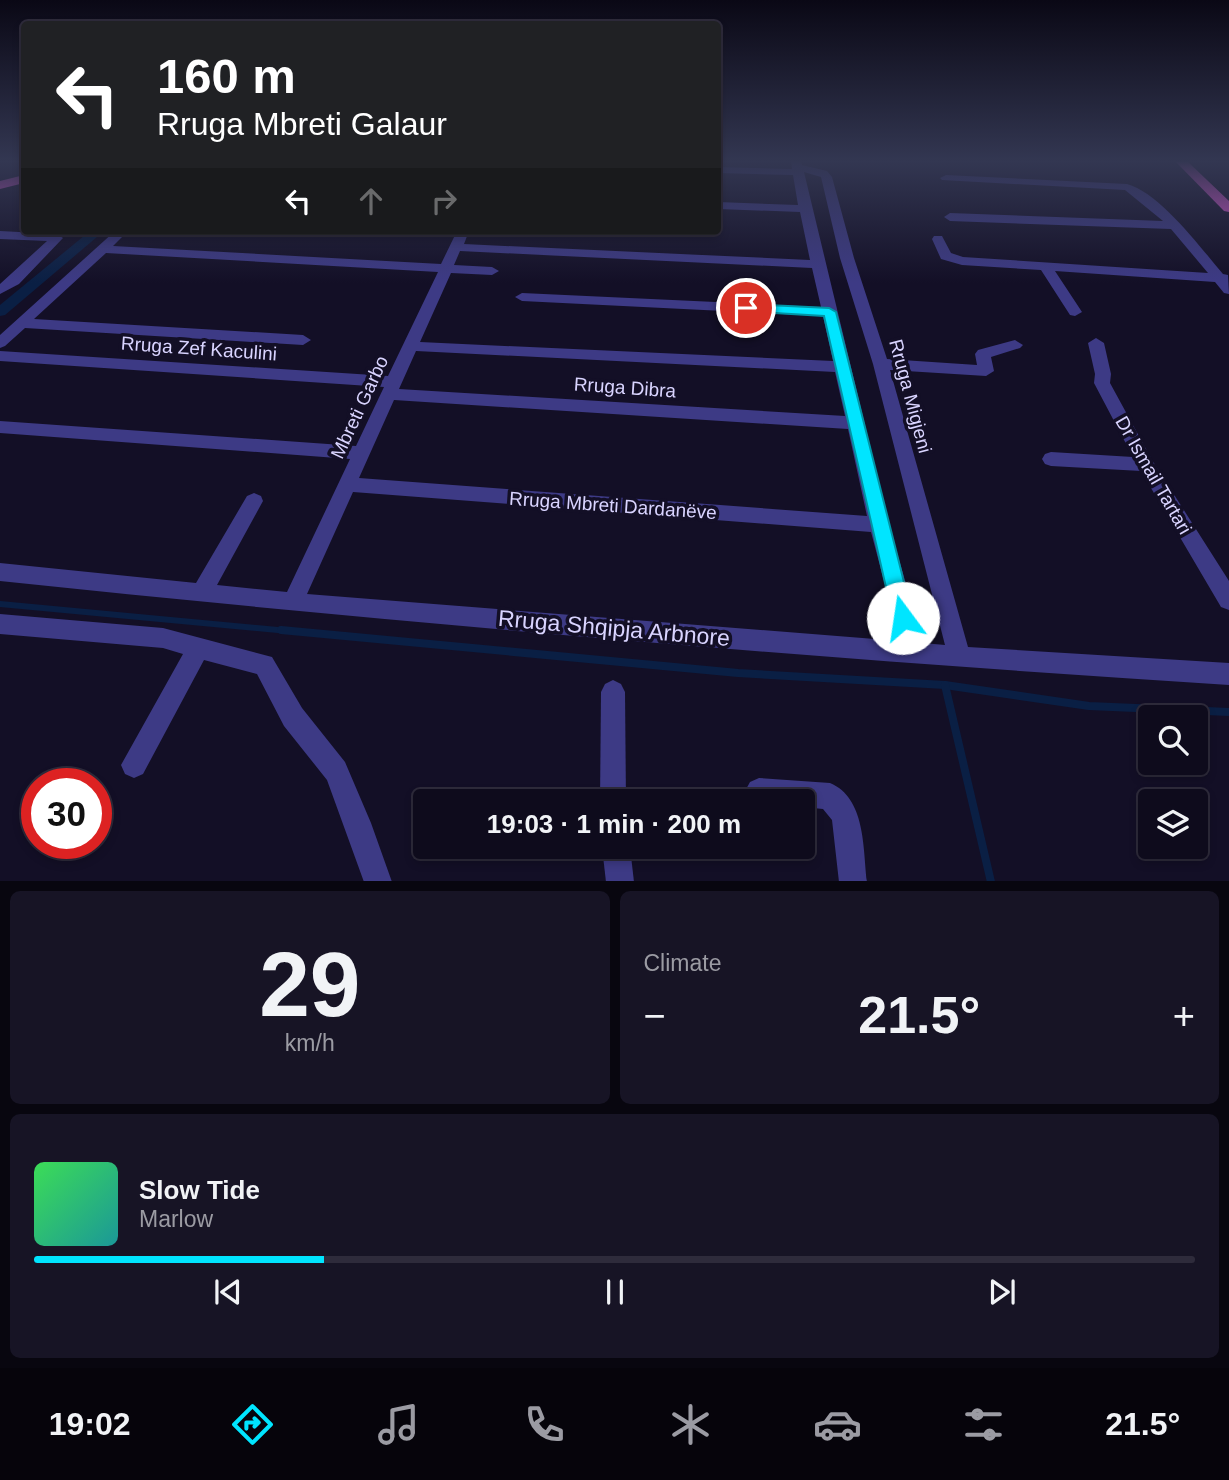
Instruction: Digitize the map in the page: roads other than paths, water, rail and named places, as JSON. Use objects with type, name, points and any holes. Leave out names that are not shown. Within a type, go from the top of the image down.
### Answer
[{"type":"street","points":[[804,201],[879,525],[914,652]]},
{"type":"street","name":"Rruga Migjeni","points":[[832,201],[847,258],[881,364],[958,657]]},
{"type":"street","points":[[1148,201],[1175,225],[1223,279],[1229,290]]},
{"type":"street","points":[[721,206],[805,209]]},
{"type":"street","points":[[950,217],[1175,225]]},
{"type":"street","points":[[0,235],[57,239],[24,272],[0,290]]},
{"type":"street","points":[[0,343],[118,235]]},
{"type":"street","points":[[459,239],[819,264]]},
{"type":"street","name":"Mbreti Garbo","points":[[293,601],[459,239]]},
{"type":"street","points":[[937,239],[951,260],[1223,279]]},
{"type":"street","points":[[104,249],[492,271]]},
{"type":"street","points":[[1046,268],[1075,312]]},
{"type":"street","points":[[522,297],[829,312]]},
{"type":"street","points":[[21,323],[303,340]]},
{"type":"street","name":"Dr Ismail Tartari","points":[[1096,343],[1103,374],[1102,383],[1146,465],[1229,600]]},
{"type":"street","points":[[881,364],[986,371],[983,354],[1015,345]]},
{"type":"street","points":[[410,346],[843,367]]},
{"type":"street","name":"Rruga Zef Kaculini","points":[[0,356],[392,388]]},
{"type":"street","name":"Rruga Dibra","points":[[392,388],[857,423]]},
{"type":"street","points":[[0,427],[360,453]]},
{"type":"street","points":[[1051,459],[1146,465]]},
{"type":"street","name":"Rruga Mbreti Dardanëve","points":[[346,484],[879,525]]},
{"type":"street","points":[[202,591],[254,501]]},
{"type":"street","name":"Rruga Shqipja Arbnore","points":[[0,572],[293,601],[958,657],[1229,674]]},
{"type":"street","points":[[0,624],[163,638],[264,665],[293,717],[336,771],[358,823],[377,881]]},
{"type":"street","points":[[134,765],[198,648]]},
{"type":"street","points":[[612,692],[613,789]]},
{"type":"street","points":[[815,795],[830,796],[845,815],[853,881]]},
{"type":"street","points":[[617,859],[620,881]]},
{"type":"waterway","points":[[0,312],[93,235]]},
{"type":"waterway","points":[[0,604],[299,632]]},
{"type":"waterway","points":[[281,630],[738,673],[945,685]]},
{"type":"waterway","points":[[945,685],[1089,706],[1229,712]]},
{"type":"waterway","points":[[945,685],[991,881]]}]
